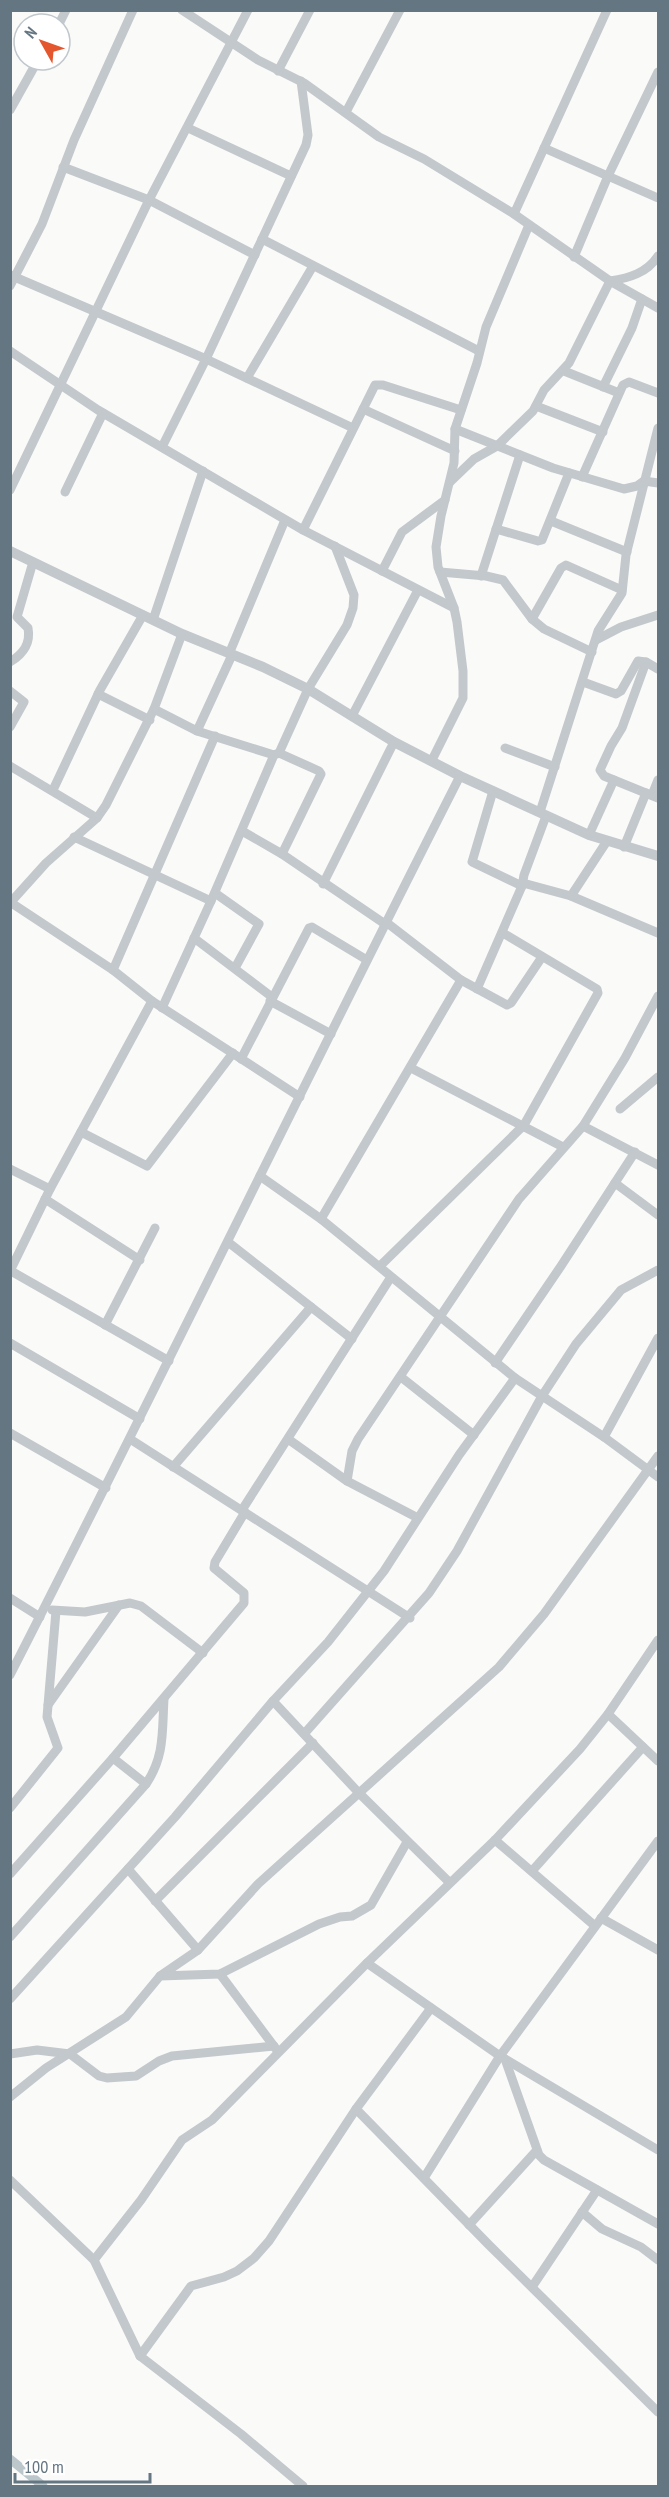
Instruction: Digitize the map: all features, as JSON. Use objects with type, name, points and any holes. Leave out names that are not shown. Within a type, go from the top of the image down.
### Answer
[{"type":"street","points":[[10,286],[13,276],[42,224],[63,167],[133,10]]},
{"type":"street","points":[[182,10],[232,44],[278,71],[301,81],[379,137],[424,159],[514,214],[610,281],[658,308]]},
{"type":"street","points":[[10,490],[149,201],[248,10]]},
{"type":"street","points":[[278,71],[310,10]]},
{"type":"street","points":[[346,112],[400,10]]},
{"type":"street","points":[[514,214],[606,14],[594,10]]},
{"type":"street","points":[[10,110],[31,72]]},
{"type":"street","points":[[574,257],[608,176],[658,72]]},
{"type":"street","points":[[162,447],[255,255],[308,135],[301,81]]},
{"type":"street","points":[[188,128],[291,176]]},
{"type":"street","points":[[544,148],[658,198]]},
{"type":"street","points":[[63,167],[149,201],[255,255]]},
{"type":"street","points":[[432,760],[463,698],[463,671],[454,608],[440,572],[436,547],[450,483],[455,451],[455,429],[492,309],[529,225]]},
{"type":"street","points":[[262,240],[479,351]]},
{"type":"street","points":[[610,281],[635,276],[648,268],[658,256]]},
{"type":"street","points":[[247,378],[313,266]]},
{"type":"street","points":[[13,276],[206,358],[353,428]]},
{"type":"street","points":[[450,483],[474,459],[497,446],[536,406],[544,390],[564,371],[610,281]]},
{"type":"street","points":[[603,387],[632,328],[642,299]]},
{"type":"street","points":[[10,351],[103,413],[285,520],[454,608]]},
{"type":"street","points":[[564,371],[619,393]]},
{"type":"street","points":[[582,477],[623,385],[629,382],[658,393]]},
{"type":"street","points":[[303,530],[375,385],[378,384],[460,410]]},
{"type":"street","points":[[536,406],[603,432]]},
{"type":"street","points":[[363,409],[455,451]]},
{"type":"street","points":[[65,492],[103,413]]},
{"type":"street","points":[[477,989],[523,885],[555,767],[596,640],[622,590],[627,552],[658,428]]},
{"type":"street","points":[[455,429],[569,473],[624,489],[637,486],[644,481],[658,483]]},
{"type":"street","points":[[481,576],[520,455]]},
{"type":"street","points":[[53,790],[98,694],[148,618],[203,471]]},
{"type":"street","points":[[496,529],[540,541],[545,537],[569,473]]},
{"type":"street","points":[[382,571],[402,532],[445,500]]},
{"type":"street","points":[[197,731],[285,520]]},
{"type":"street","points":[[551,521],[627,552]]},
{"type":"street","points":[[162,1008],[276,754],[308,689],[347,625],[353,608],[354,595],[334,546]]},
{"type":"street","points":[[10,551],[148,618],[308,689],[394,742],[460,776],[589,835],[658,856]]},
{"type":"street","points":[[10,662],[21,655],[28,644],[28,628],[17,617],[33,562]]},
{"type":"street","points":[[532,619],[561,568],[566,565],[622,590]]},
{"type":"street","points":[[440,572],[503,580],[532,619],[544,629],[592,652]]},
{"type":"street","points":[[352,716],[418,590]]},
{"type":"street","points":[[596,640],[621,627],[658,615]]},
{"type":"street","points":[[183,634],[150,720],[97,818],[46,863],[11,902],[113,970],[162,1008],[300,1097]]},
{"type":"street","points":[[583,682],[619,693],[638,662],[646,662],[658,669]]},
{"type":"street","points":[[646,662],[622,728],[600,770],[604,776],[652,795]]},
{"type":"street","points":[[10,691],[24,702],[10,727]]},
{"type":"street","points":[[98,694],[150,720]]},
{"type":"street","points":[[154,709],[197,731],[276,754],[319,771],[321,774],[282,854]]},
{"type":"street","points":[[113,970],[215,736]]},
{"type":"street","points":[[323,884],[394,742]]},
{"type":"street","points":[[505,748],[555,767]]},
{"type":"street","points":[[10,766],[97,818]]},
{"type":"street","points":[[10,1675],[106,1488],[460,776]]},
{"type":"street","points":[[589,835],[614,780]]},
{"type":"street","points":[[624,847],[658,780]]},
{"type":"street","points":[[493,791],[472,862],[523,885],[571,896],[658,933]]},
{"type":"street","points":[[242,831],[282,854],[323,884],[385,923],[461,980],[509,1005],[542,957]]},
{"type":"street","points":[[74,837],[155,876],[213,897],[259,924],[235,968]]},
{"type":"street","points":[[571,896],[607,841]]},
{"type":"street","points":[[81,1132],[147,1166],[237,1056],[310,927],[367,960]]},
{"type":"street","points":[[380,1266],[524,1125],[598,991],[503,933]]},
{"type":"street","points":[[194,938],[235,968],[271,999],[331,1034]]},
{"type":"street","points":[[321,1219],[461,980]]},
{"type":"street","points":[[346,1481],[354,1445],[519,1199],[583,1126],[625,1058],[658,996]]},
{"type":"street","points":[[152,1001],[11,1266],[105,1325],[169,1361]]},
{"type":"street","points":[[411,1068],[563,1147]]},
{"type":"street","points":[[620,1109],[658,1077]]},
{"type":"street","points":[[583,1126],[658,1165]]},
{"type":"street","points":[[495,1363],[635,1152]]},
{"type":"street","points":[[10,1169],[50,1189]]},
{"type":"street","points":[[260,1176],[321,1219],[495,1363],[604,1437],[658,1477]]},
{"type":"street","points":[[615,1183],[658,1215]]},
{"type":"street","points":[[45,1199],[140,1260]]},
{"type":"street","points":[[105,1325],[155,1228]]},
{"type":"street","points":[[228,1242],[352,1340]]},
{"type":"street","points":[[304,1734],[410,1618],[457,1551],[542,1396],[576,1344],[619,1292],[658,1270]]},
{"type":"street","points":[[10,1874],[164,1699],[244,1603],[246,1598],[244,1593],[214,1568],[214,1562],[288,1439],[391,1277]]},
{"type":"street","points":[[173,1467],[311,1307]]},
{"type":"street","points":[[604,1437],[658,1338]]},
{"type":"street","points":[[10,1343],[140,1419]]},
{"type":"street","points":[[401,1377],[474,1435]]},
{"type":"street","points":[[10,1999],[128,1869],[328,1641],[384,1570],[515,1378]]},
{"type":"street","points":[[10,1433],[106,1488]]},
{"type":"street","points":[[288,1439],[346,1481],[418,1518]]},
{"type":"street","points":[[130,1440],[410,1618]]},
{"type":"street","points":[[10,2097],[46,2068],[126,2017],[160,1976],[198,1950],[258,1884],[499,1666],[544,1614],[658,1456]]},
{"type":"street","points":[[10,1598],[42,1613],[85,1612],[130,1603],[148,1610],[203,1653]]},
{"type":"street","points":[[47,1707],[120,1605]]},
{"type":"street","points":[[10,1808],[57,1751],[48,1725],[47,1707],[56,1611]]},
{"type":"street","points":[[94,2260],[141,2200],[182,2140],[212,2120],[276,2049],[495,1840],[580,1749],[609,1714],[658,1640]]},
{"type":"street","points":[[10,1937],[146,1784],[156,1769],[160,1757],[164,1699]]},
{"type":"street","points":[[273,1701],[358,1792],[449,1882]]},
{"type":"street","points":[[609,1714],[658,1761]]},
{"type":"street","points":[[155,1901],[313,1743]]},
{"type":"street","points":[[532,1871],[643,1747]]},
{"type":"street","points":[[113,1758],[146,1784]]},
{"type":"street","points":[[495,1840],[598,1922],[658,1950]]},
{"type":"street","points":[[424,2178],[502,2058],[658,1841]]},
{"type":"street","points":[[160,1976],[220,1974],[329,1920],[352,1916],[362,1911],[371,1905],[407,1842]]},
{"type":"street","points":[[128,1869],[198,1950]]},
{"type":"street","points":[[367,1963],[502,2058],[658,2150]]},
{"type":"street","points":[[220,1974],[276,2049]]},
{"type":"street","points":[[140,2356],[191,2286],[237,2271],[254,2258],[269,2241],[356,2109],[431,2008]]},
{"type":"street","points":[[10,2054],[37,2050],[70,2054],[99,2076],[106,2078],[136,2076],[164,2058],[172,2056],[276,2049]]},
{"type":"street","points":[[502,2058],[537,2150],[544,2160],[658,2224]]},
{"type":"street","points":[[356,2109],[658,2412]]},
{"type":"street","points":[[469,2224],[537,2150]]},
{"type":"street","points":[[10,2180],[94,2260],[140,2356],[241,2434],[303,2487]]},
{"type":"street","points":[[532,2287],[597,2190]]},
{"type":"street","points":[[582,2212],[602,2229],[630,2241],[658,2260]]},
{"type":"waterway","points":[[10,2459],[43,2486]]}]
